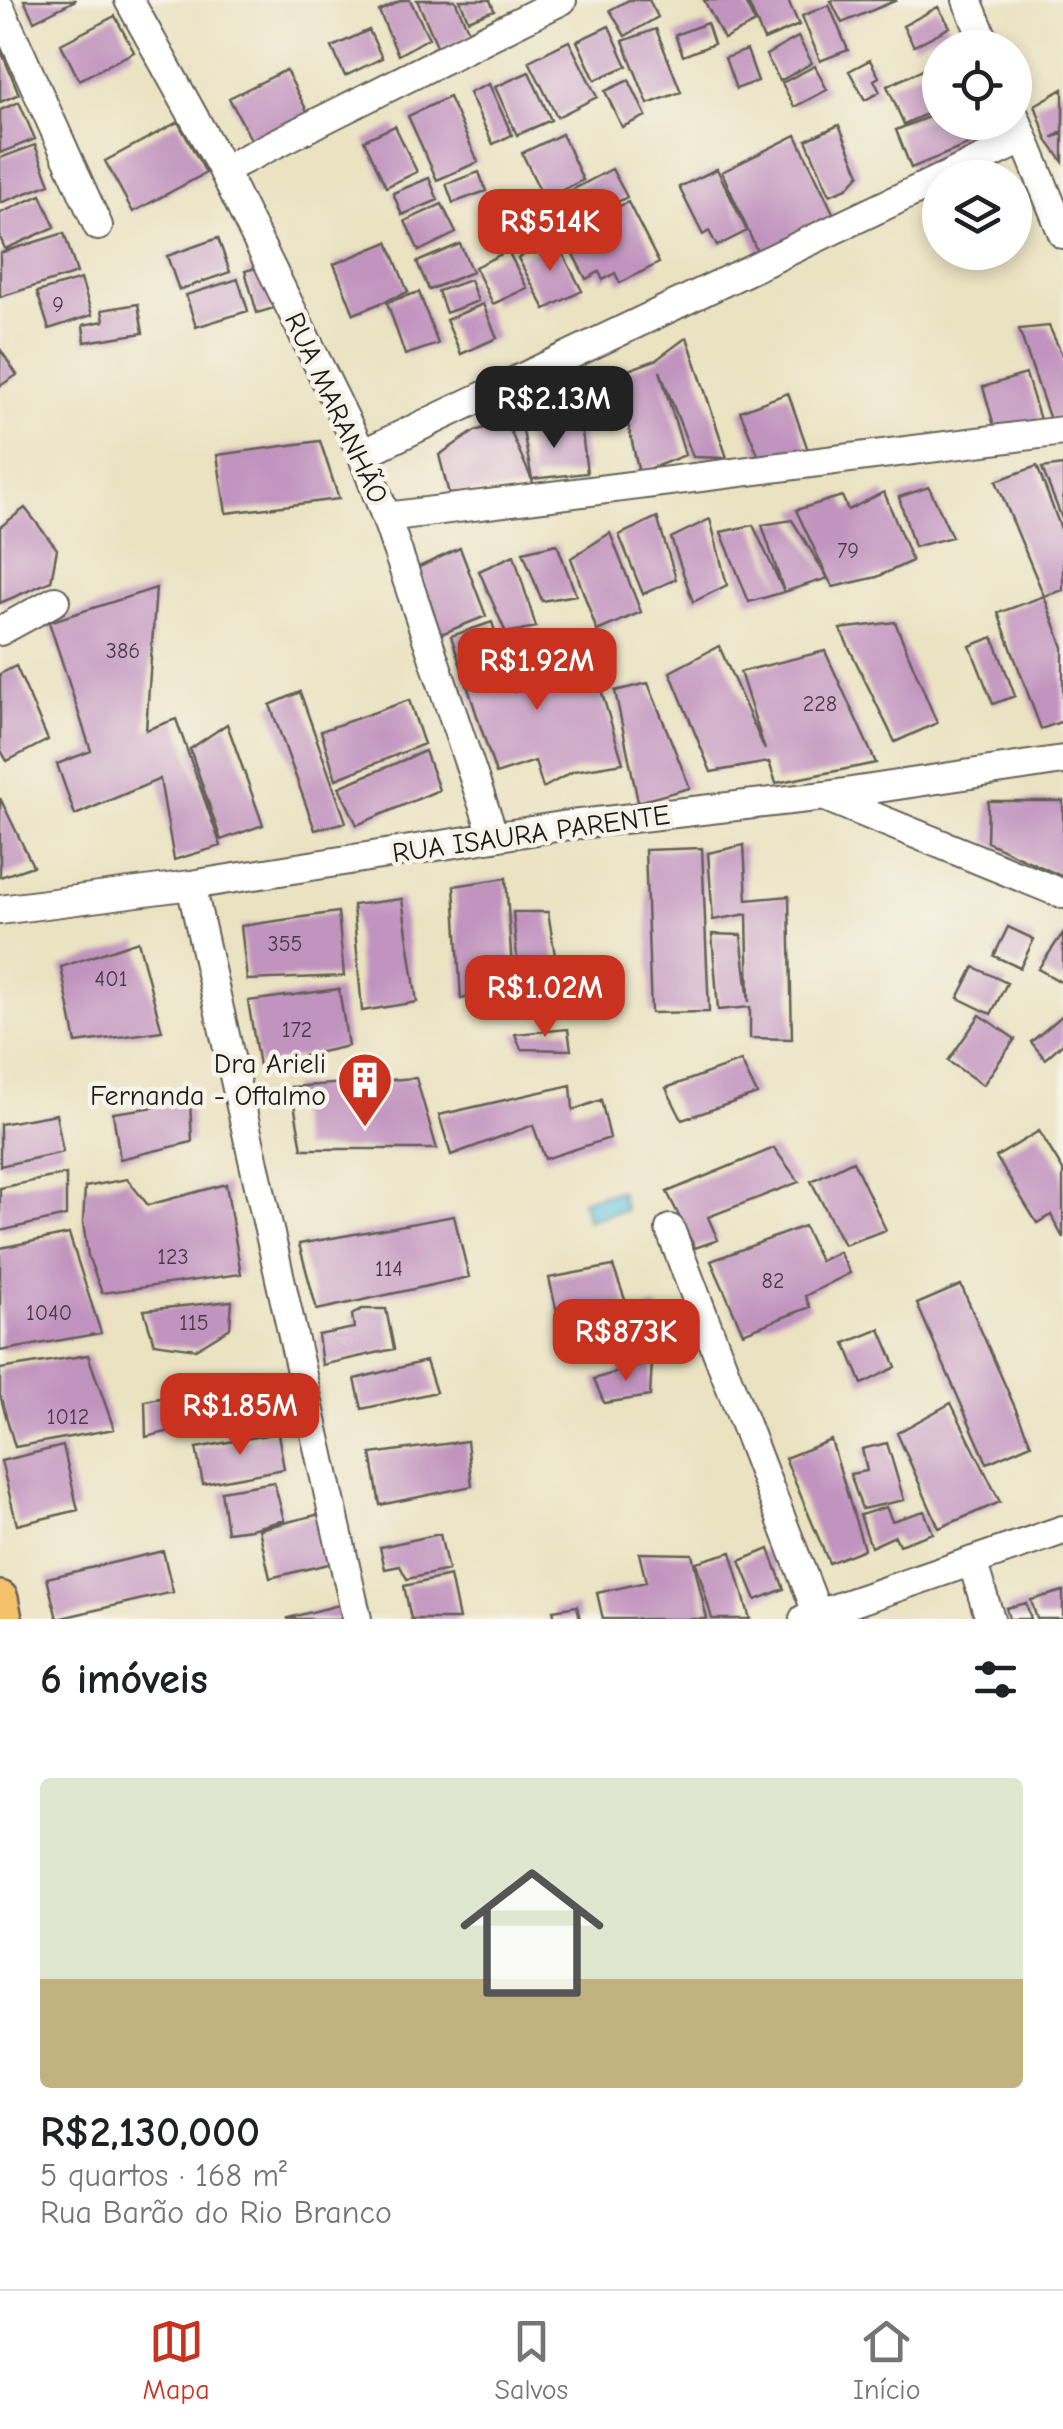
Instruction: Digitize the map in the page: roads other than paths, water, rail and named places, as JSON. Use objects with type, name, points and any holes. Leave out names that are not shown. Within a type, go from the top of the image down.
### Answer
[{"type":"main road","points":[[0,1599],[4,1619]]},
{"type":"street","name":"RUA MARANHÃO","points":[[129,0],[222,170],[362,454],[494,837]]},
{"type":"street","points":[[222,170],[562,0]]},
{"type":"street","points":[[967,0],[979,30]]},
{"type":"street","points":[[0,8],[98,226]]},
{"type":"street","points":[[970,160],[1001,140]]},
{"type":"street","points":[[1025,140],[1063,234]]},
{"type":"street","points":[[362,454],[922,188]]},
{"type":"street","points":[[386,516],[1063,431]]},
{"type":"street","points":[[0,631],[55,601]]},
{"type":"street","name":"RUA ISAURA PARENTE","points":[[0,910],[191,885],[562,826],[825,796],[1063,760]]},
{"type":"street","points":[[825,796],[1063,894]]},
{"type":"street","points":[[191,885],[358,1619]]},
{"type":"street","points":[[670,1229],[811,1617],[1063,1530]]},
{"type":"street","points":[[972,1561],[990,1619]]},
{"type":"water","points":[[620,1191],[625,1210],[587,1220],[582,1200]]},
{"type":"place","name":"Dra Arieli Fernanda - Oftalmo","points":[[365,1129]]}]
